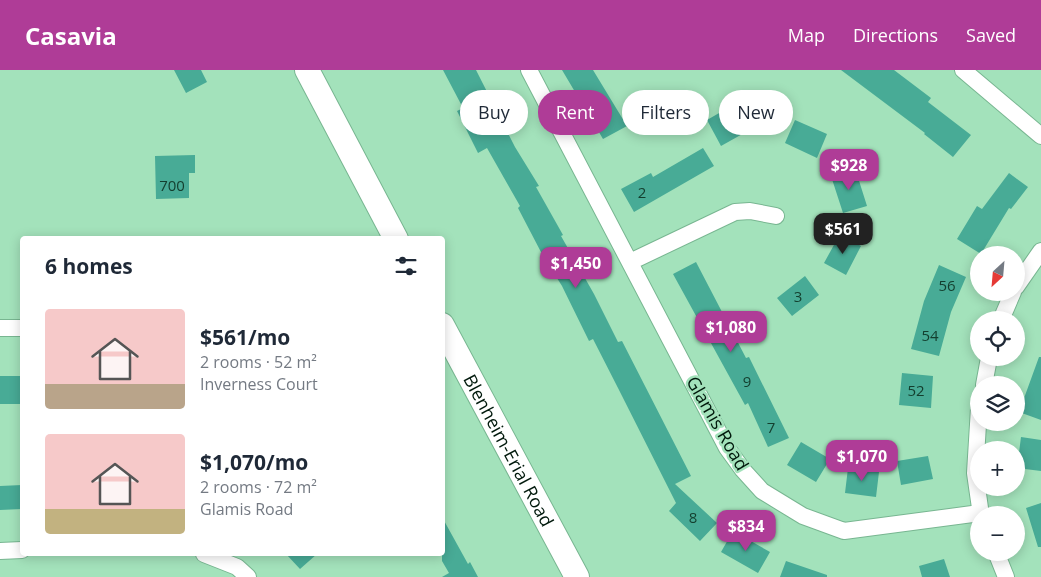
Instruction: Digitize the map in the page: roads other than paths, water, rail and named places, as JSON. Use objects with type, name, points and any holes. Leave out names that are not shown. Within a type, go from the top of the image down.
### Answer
[{"type":"main road","points":[[307,70],[394,236]]},
{"type":"main road","name":"Blenheim-Erial Road","points":[[445,331],[577,577]]},
{"type":"street","name":"Glamis Road","points":[[529,70],[727,448],[762,491],[803,516],[844,531],[970,515]]},
{"type":"street","points":[[964,70],[1041,136]]},
{"type":"street","points":[[630,262],[735,212],[750,211],[776,216]]},
{"type":"street","points":[[1025,274],[1041,251]]},
{"type":"street","points":[[0,328],[20,328]]},
{"type":"street","points":[[978,431],[975,473],[980,506]]},
{"type":"street","points":[[0,551],[20,550]]},
{"type":"street","points":[[209,556],[236,566],[248,577]]},
{"type":"street","points":[[1000,561],[1006,577]]}]
